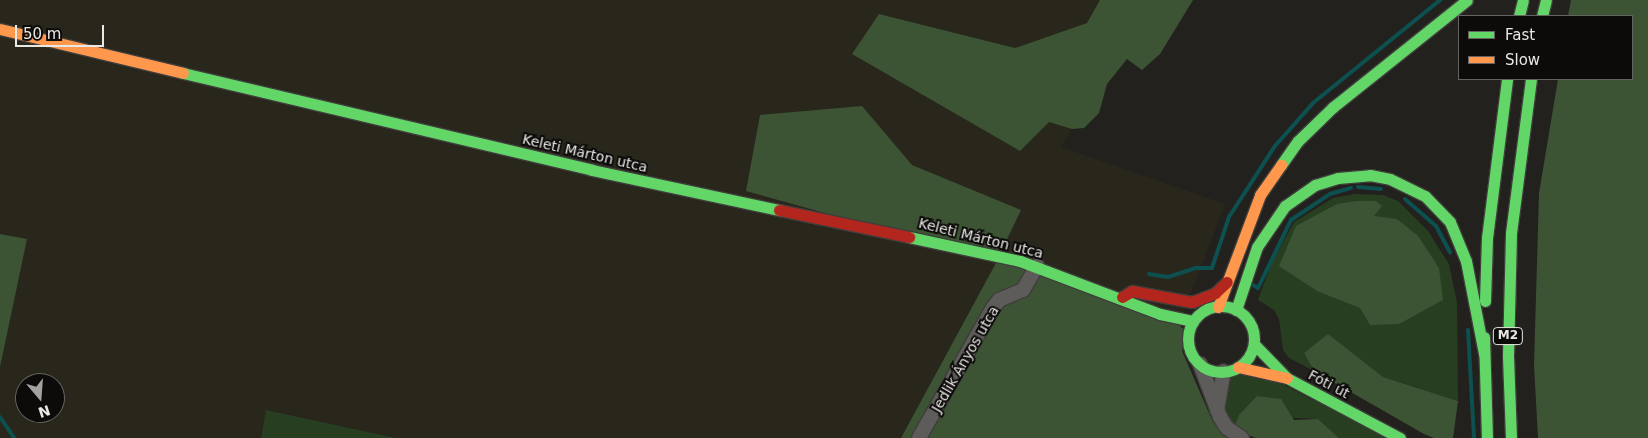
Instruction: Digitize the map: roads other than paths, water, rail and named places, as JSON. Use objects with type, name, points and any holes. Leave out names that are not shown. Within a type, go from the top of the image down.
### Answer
[{"type":"main road","points":[[1218,307],[1260,195],[1298,140],[1333,107],[1467,0]]},
{"type":"main road","points":[[1519,15],[1523,0]]},
{"type":"main road","points":[[1542,15],[1546,0]]},
{"type":"main road","name":"Keleti Márton utca","points":[[0,29],[592,170],[1037,266],[1122,297],[1160,314],[1188,334]]},
{"type":"main road","name":"M2","points":[[1487,438],[1484,354],[1487,238],[1507,80]]},
{"type":"main road","name":"M2","points":[[1511,438],[1508,356],[1511,234],[1531,80]]},
{"type":"main road","points":[[1236,310],[1257,247],[1285,206],[1315,185],[1338,178],[1370,175],[1390,179],[1425,196],[1450,222],[1470,274],[1484,354]]},
{"type":"main road","points":[[1122,297],[1132,291],[1192,302],[1215,293],[1227,282]]},
{"type":"main road","points":[[1218,307],[1236,310],[1251,327],[1254,344],[1245,362],[1238,367],[1224,372],[1209,370],[1200,364],[1188,347],[1188,334],[1194,321],[1208,309],[1218,307]]},
{"type":"main road","name":"Keleti Márton utca","points":[[1160,314],[1194,321]]},
{"type":"main road","name":"Fóti út","points":[[1254,344],[1287,378],[1400,438]]},
{"type":"main road","points":[[1238,367],[1287,378]]},
{"type":"street","name":"Jedlik Ányos utca","points":[[919,438],[992,308],[999,300],[1023,290],[1037,266]]},
{"type":"street","points":[[1200,364],[1217,411],[1227,428],[1242,438]]},
{"type":"street","points":[[1217,411],[1224,372]]},
{"type":"waterway","points":[[1149,274],[1168,277],[1195,268],[1212,268],[1229,217],[1275,146],[1313,103],[1440,0]]},
{"type":"waterway","points":[[1358,187],[1381,189]]},
{"type":"waterway","points":[[1253,285],[1258,288],[1291,220],[1330,194],[1351,188]]},
{"type":"waterway","points":[[1405,199],[1436,226],[1450,252]]},
{"type":"waterway","points":[[1468,330],[1474,438]]},
{"type":"waterway","points":[[0,417],[14,438]]}]
